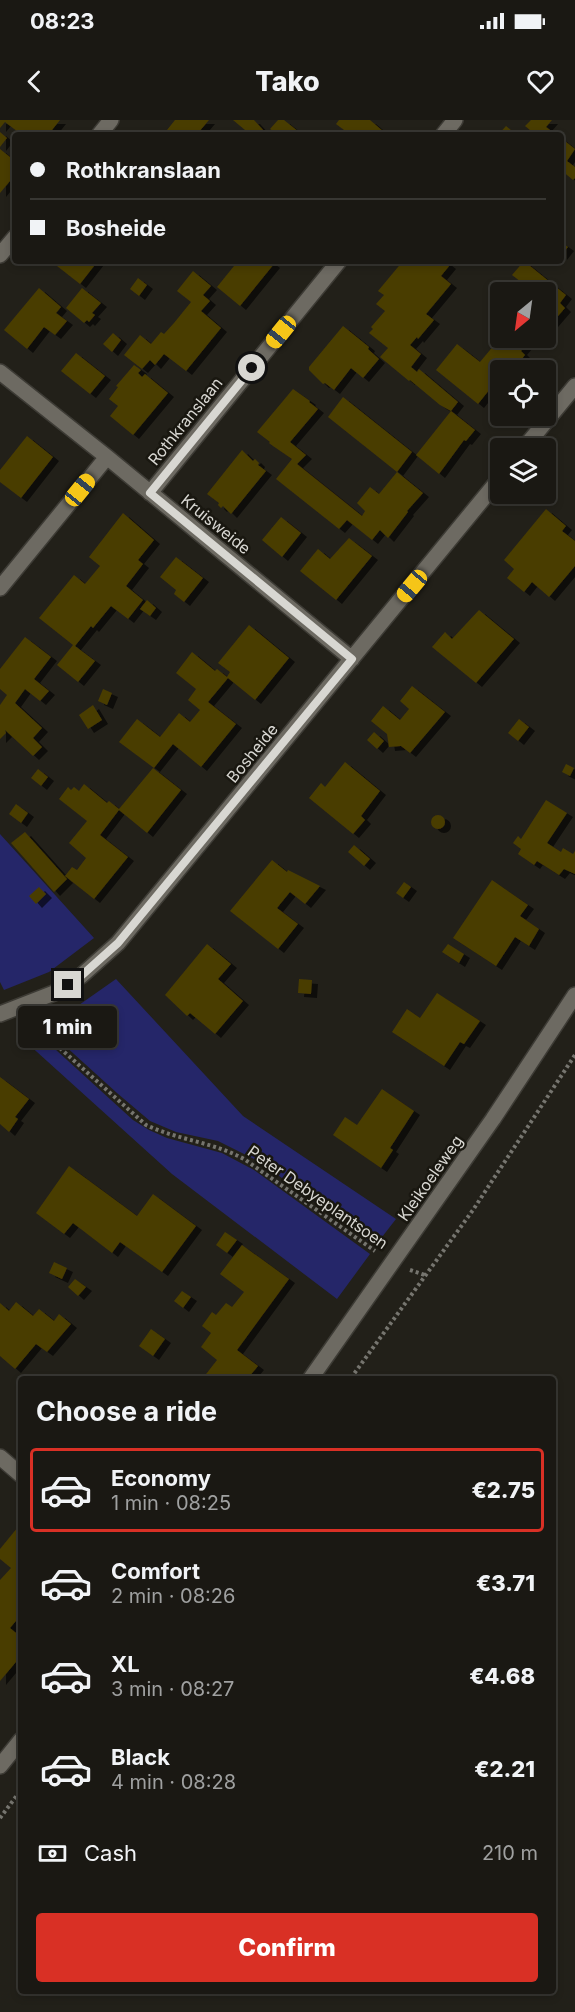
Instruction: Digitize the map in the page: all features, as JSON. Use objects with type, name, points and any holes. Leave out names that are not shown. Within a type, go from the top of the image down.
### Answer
[{"type":"street","points":[[101,132],[111,120]]},
{"type":"street","points":[[445,132],[455,120]]},
{"type":"street","points":[[0,255],[12,241]]},
{"type":"street","name":"Rothkranslaan","points":[[150,493],[337,264]]},
{"type":"street","name":"Kruisweide","points":[[0,372],[352,659]]},
{"type":"street","points":[[532,438],[575,386]]},
{"type":"street","points":[[0,588],[107,457]]},
{"type":"street","name":"Bosheide","points":[[6,1012],[47,997],[81,976],[118,943],[490,490]]},
{"type":"street","name":"Kleikoeleweg","points":[[311,1376],[493,1119],[575,995]]},
{"type":"street","points":[[0,1457],[18,1472]]},
{"type":"street","points":[[0,1766],[18,1744]]},
{"type":"path","name":"Peter Debyeplantsoen","points":[[6,1012],[37,1027],[146,1125],[166,1134],[212,1144],[244,1159],[393,1263],[426,1275]]},
{"type":"path","points":[[352,1376],[473,1210],[575,1055]]},
{"type":"path","points":[[0,1818],[18,1794]]},
{"type":"shaded area","points":[[0,834],[94,938],[49,972],[4,990],[0,982]]},
{"type":"shaded area","points":[[116,979],[243,1116],[396,1219],[375,1246],[260,1162],[218,1141],[176,1132],[150,1121],[42,1025],[69,1012]]},
{"type":"shaded area","points":[[33,1029],[133,1120],[167,1138],[222,1153],[254,1170],[370,1254],[337,1299],[172,1174],[16,1033]]},
{"type":"building","points":[[0,120],[60,120],[50,132],[18,132],[5,122],[0,128]]},
{"type":"building","points":[[175,120],[209,120],[199,132],[165,132]]},
{"type":"building","points":[[233,120],[254,120],[265,132],[247,132]]},
{"type":"building","points":[[278,120],[284,120],[299,132],[272,132],[270,129]]},
{"type":"building","points":[[339,120],[370,120],[384,132],[347,132],[336,124]]},
{"type":"building","points":[[531,120],[552,120],[546,127],[553,132],[532,132],[525,126]]},
{"type":"building","points":[[506,126],[513,132],[501,132]]},
{"type":"building","points":[[0,132],[7,138],[0,147]]},
{"type":"building","points":[[564,140],[575,149],[567,161],[575,167],[573,180],[564,172]]},
{"type":"building","points":[[0,149],[12,159],[12,179],[0,193]]},
{"type":"building","points":[[58,264],[96,264],[80,284],[57,266]]},
{"type":"building","points":[[231,264],[274,264],[240,306],[217,287],[234,266]]},
{"type":"building","points":[[400,264],[450,265],[441,276],[451,284],[426,314],[434,320],[410,345],[421,354],[411,367],[417,372],[419,369],[458,402],[451,411],[440,405],[380,357],[388,348],[369,333],[373,329],[371,327],[385,311],[376,304],[384,295],[378,291]]},
{"type":"building","points":[[521,264],[528,264],[550,282],[521,282],[512,275]]},
{"type":"building","points":[[193,271],[211,286],[203,295],[210,301],[201,311],[221,328],[186,371],[164,354],[155,365],[150,360],[142,369],[124,355],[140,335],[151,344],[161,332],[164,334],[174,323],[191,302],[177,291]]},
{"type":"building","points":[[138,278],[147,285],[139,296],[130,289]]},
{"type":"building","points":[[556,287],[566,295],[560,303],[565,308],[556,318]]},
{"type":"building","points":[[39,288],[61,307],[56,313],[67,321],[55,335],[44,327],[27,349],[4,330]]},
{"type":"building","points":[[82,288],[101,303],[92,313],[95,315],[89,322],[87,320],[84,323],[66,308]]},
{"type":"building","points":[[343,326],[369,347],[368,349],[379,359],[363,378],[351,368],[334,390],[325,383],[323,384],[309,370],[309,367]]},
{"type":"building","points":[[113,333],[121,340],[112,352],[103,344]]},
{"type":"building","points":[[457,344],[480,362],[492,348],[524,348],[521,351],[525,355],[521,360],[490,360],[490,389],[478,404],[436,370]]},
{"type":"building","points":[[76,353],[105,376],[90,394],[61,371]]},
{"type":"building","points":[[134,365],[141,370],[138,373],[142,377],[145,374],[168,393],[133,435],[110,416],[118,406],[109,399],[118,387],[116,386]]},
{"type":"building","points":[[293,389],[318,409],[290,442],[306,455],[297,464],[362,516],[365,511],[357,503],[370,487],[379,494],[397,472],[423,493],[388,538],[380,530],[372,540],[347,520],[339,529],[276,479],[292,459],[257,432]]},
{"type":"building","points":[[343,397],[412,452],[397,472],[328,417]]},
{"type":"building","points":[[451,411],[475,430],[466,441],[464,440],[439,474],[416,455]]},
{"type":"building","points":[[27,436],[53,457],[21,498],[0,482],[0,470]]},
{"type":"building","points":[[242,450],[266,471],[231,514],[207,494]]},
{"type":"building","points":[[546,509],[566,526],[562,531],[575,541],[575,566],[549,597],[532,582],[524,592],[507,578],[514,569],[504,560]]},
{"type":"building","points":[[123,513],[154,540],[138,560],[143,564],[126,586],[143,600],[128,619],[111,606],[75,646],[95,661],[78,682],[57,665],[73,645],[39,618],[74,575],[85,584],[100,566],[89,557]]},
{"type":"building","points":[[281,517],[301,533],[282,557],[262,540]]},
{"type":"building","points":[[349,538],[372,556],[336,600],[300,571],[318,549],[330,559]]},
{"type":"building","points":[[176,557],[203,578],[184,602],[174,594],[176,590],[160,577]]},
{"type":"building","points":[[147,600],[156,608],[150,616],[140,609]]},
{"type":"building","points":[[479,610],[514,639],[476,683],[432,647],[445,632],[452,639]]},
{"type":"building","points":[[249,625],[289,658],[255,700],[228,678],[208,702],[236,724],[201,767],[173,744],[154,768],[119,742],[137,719],[160,737],[179,713],[190,722],[200,710],[188,700],[196,689],[176,673],[192,652],[215,671],[217,669],[227,677],[230,672],[218,663]]},
{"type":"building","points":[[25,637],[51,657],[34,679],[49,691],[40,701],[25,689],[15,703],[42,728],[33,738],[42,747],[33,756],[5,730],[6,733],[0,739],[0,705],[7,695],[0,689],[0,669]]},
{"type":"building","points":[[412,686],[445,712],[410,753],[401,746],[389,747],[387,734],[371,721],[383,706],[400,720],[409,709],[400,701]]},
{"type":"building","points":[[103,689],[112,693],[107,705],[98,701]]},
{"type":"building","points":[[93,705],[102,720],[88,729],[79,715]]},
{"type":"building","points":[[519,719],[529,727],[518,741],[508,733]]},
{"type":"building","points":[[374,732],[384,741],[377,749],[367,740]]},
{"type":"building","points":[[345,762],[380,791],[361,816],[365,820],[353,834],[309,798],[321,783],[325,787]]},
{"type":"building","points":[[566,764],[574,768],[570,776],[562,772]]},
{"type":"building","points":[[153,768],[181,790],[147,833],[119,810],[100,835],[128,857],[94,899],[65,876],[72,867],[77,870],[86,858],[69,843],[87,821],[59,799],[68,787],[71,790],[74,787],[79,791],[84,784],[107,803],[109,801],[119,809]]},
{"type":"building","points":[[38,769],[48,777],[41,786],[31,778]]},
{"type":"building","points":[[546,800],[567,813],[547,843],[561,852],[563,848],[573,854],[575,851],[575,874],[564,869],[559,875],[537,861],[534,865],[518,854],[521,849],[513,843],[518,836],[521,839]]},
{"type":"building","points":[[16,804],[28,813],[21,823],[9,814]]},
{"type":"building","points":[[438,815],[443,817],[445,822],[443,827],[438,829],[433,827],[431,822],[433,817]]},
{"type":"building","points":[[25,832],[67,879],[54,892],[11,843]]},
{"type":"building","points":[[354,845],[370,859],[364,866],[348,852]]},
{"type":"building","points":[[272,860],[287,872],[288,870],[320,886],[305,904],[290,892],[277,908],[298,924],[278,949],[230,911]]},
{"type":"building","points":[[492,880],[528,905],[520,916],[539,929],[529,946],[515,937],[496,966],[453,938]]},
{"type":"building","points":[[404,882],[411,887],[403,898],[396,893]]},
{"type":"building","points":[[39,887],[46,894],[36,904],[29,896]]},
{"type":"building","points":[[207,944],[231,964],[218,979],[243,1001],[215,1034],[190,1013],[187,1016],[165,995]]},
{"type":"building","points":[[448,944],[464,954],[459,963],[442,952]]},
{"type":"building","points":[[299,979],[312,980],[311,994],[298,993]]},
{"type":"building","points":[[437,993],[480,1021],[464,1044],[460,1042],[444,1066],[392,1032],[407,1009],[420,1018]]},
{"type":"building","points":[[0,1077],[29,1099],[15,1117],[18,1119],[9,1132],[0,1124]]},
{"type":"building","points":[[382,1089],[414,1111],[390,1148],[393,1150],[381,1168],[333,1135],[345,1117],[357,1125]]},
{"type":"building","points":[[69,1166],[137,1216],[153,1194],[196,1226],[162,1272],[120,1242],[112,1253],[73,1223],[64,1234],[36,1213]]},
{"type":"building","points":[[225,1232],[237,1240],[227,1253],[216,1245]]},
{"type":"building","points":[[242,1245],[289,1279],[237,1350],[258,1366],[250,1376],[205,1376],[217,1360],[201,1347],[211,1333],[202,1326],[212,1312],[216,1315],[226,1303],[232,1307],[244,1292],[220,1274]]},
{"type":"building","points":[[54,1262],[67,1268],[62,1279],[49,1273]]},
{"type":"building","points":[[75,1279],[86,1287],[78,1296],[68,1287]]},
{"type":"building","points":[[182,1291],[191,1297],[183,1308],[174,1301]]},
{"type":"building","points":[[16,1302],[33,1316],[39,1309],[54,1321],[59,1314],[71,1324],[47,1352],[36,1344],[15,1369],[0,1356],[0,1303],[9,1311]]},
{"type":"building","points":[[151,1329],[165,1339],[153,1356],[139,1346]]},
{"type":"building","points":[[18,1527],[18,1619],[10,1628],[18,1635],[18,1660],[0,1681],[0,1580],[11,1568],[0,1559],[0,1549]]},
{"type":"route","points":[[68,985],[118,943],[352,659],[150,493],[252,368]]}]
